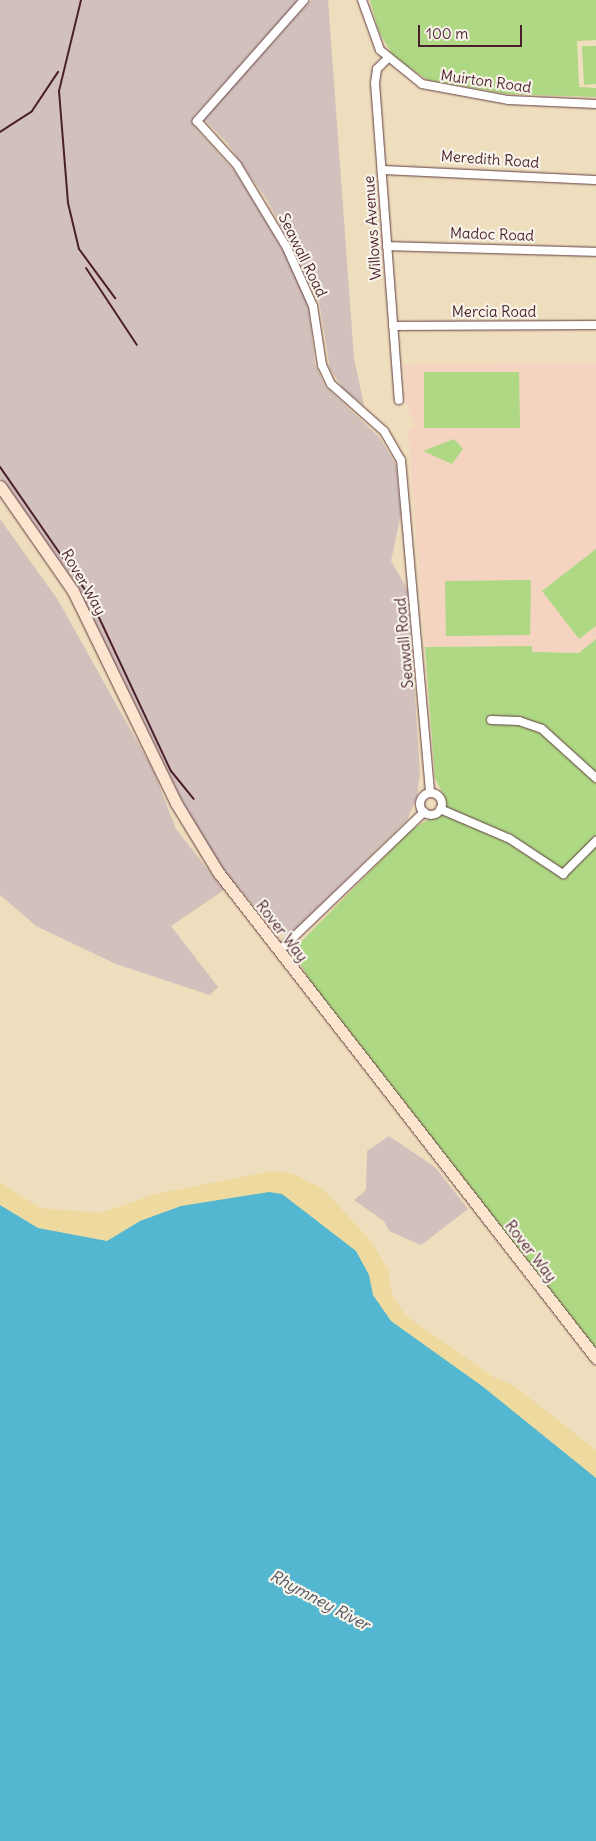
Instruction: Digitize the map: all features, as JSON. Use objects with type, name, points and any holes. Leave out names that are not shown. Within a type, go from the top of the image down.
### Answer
[{"type":"street","name":"Seawall Road","points":[[304,0],[197,121],[237,165],[287,248],[313,306],[322,365],[330,384],[384,431],[401,460],[430,793]]},
{"type":"street","name":"Muirton Road","points":[[362,0],[374,41],[387,59],[412,79],[438,90],[515,101],[596,104]]},
{"type":"street","name":"Willows Avenue","points":[[387,59],[375,78],[399,400]]},
{"type":"street","name":"Meredith Road","points":[[382,170],[596,180]]},
{"type":"street","name":"Madoc Road","points":[[387,246],[596,252]]},
{"type":"street","name":"Mercia Road","points":[[393,326],[596,324]]},
{"type":"street","name":"Rover Way","points":[[0,486],[43,543],[85,613],[199,843],[280,951],[596,1358]]},
{"type":"street","points":[[491,720],[519,721],[542,729],[596,778]]},
{"type":"street","points":[[430,793],[441,799],[440,809],[432,815],[424,812],[421,801],[430,793]]},
{"type":"street","points":[[440,809],[510,838],[563,874],[596,841]]},
{"type":"street","points":[[280,951],[424,812]]},
{"type":"shaded area","points":[[0,0],[298,0],[195,115],[193,125],[237,174],[291,264],[308,304],[315,364],[325,386],[380,438],[396,465],[401,514],[391,561],[408,590],[420,773],[417,797],[407,820],[289,935],[276,933],[219,864],[185,806],[77,586],[0,477]]},
{"type":"shaded area","points":[[311,0],[328,0],[354,358],[364,405],[345,391],[330,369],[319,300],[267,200],[228,144],[204,119]]},
{"type":"shaded area","points":[[596,363],[596,639],[579,653],[532,652],[531,646],[425,647],[408,430],[415,427],[406,403],[404,364]]},
{"type":"shaded area","points":[[0,519],[58,600],[153,770],[176,829],[224,890],[171,926],[218,987],[210,995],[116,964],[36,926],[0,895]]},
{"type":"shaded area","points":[[389,1136],[435,1167],[468,1209],[421,1245],[389,1231],[384,1221],[354,1200],[366,1190],[367,1151]]},
{"type":"green space","points":[[370,0],[596,0],[596,40],[577,41],[579,87],[596,88],[596,97],[507,94],[428,80],[394,57],[379,32]]},
{"type":"green space","points":[[582,46],[596,46],[596,84],[584,85]]},
{"type":"green space","points":[[424,372],[519,372],[520,428],[424,428]]},
{"type":"green space","points":[[454,439],[463,449],[452,464],[423,451]]},
{"type":"green space","points":[[596,549],[596,626],[579,639],[542,591]]},
{"type":"green space","points":[[531,580],[530,635],[446,636],[445,581]]},
{"type":"green space","points":[[596,639],[596,1352],[319,998],[293,950],[411,830],[445,809],[446,800],[435,778],[425,647],[532,646],[532,652],[579,653]]},
{"type":"sand","points":[[272,1171],[291,1173],[323,1189],[372,1242],[388,1270],[392,1295],[405,1315],[493,1377],[513,1385],[596,1450],[596,1500],[120,1253],[0,1236],[0,1182],[40,1208],[101,1213],[155,1194]]},
{"type":"water","name":"Rhymney River","points":[[269,1192],[282,1194],[356,1251],[369,1275],[373,1295],[391,1321],[482,1386],[596,1478],[596,1841],[0,1841],[0,1205],[38,1228],[107,1241],[140,1221],[181,1206]]},
{"type":"railway","points":[[81,0],[59,91],[68,203],[79,249],[115,298]]},
{"type":"railway","points":[[0,132],[32,111],[58,72]]},
{"type":"railway","points":[[86,268],[137,345]]},
{"type":"railway","points":[[0,467],[88,594],[171,771],[194,799]]}]
